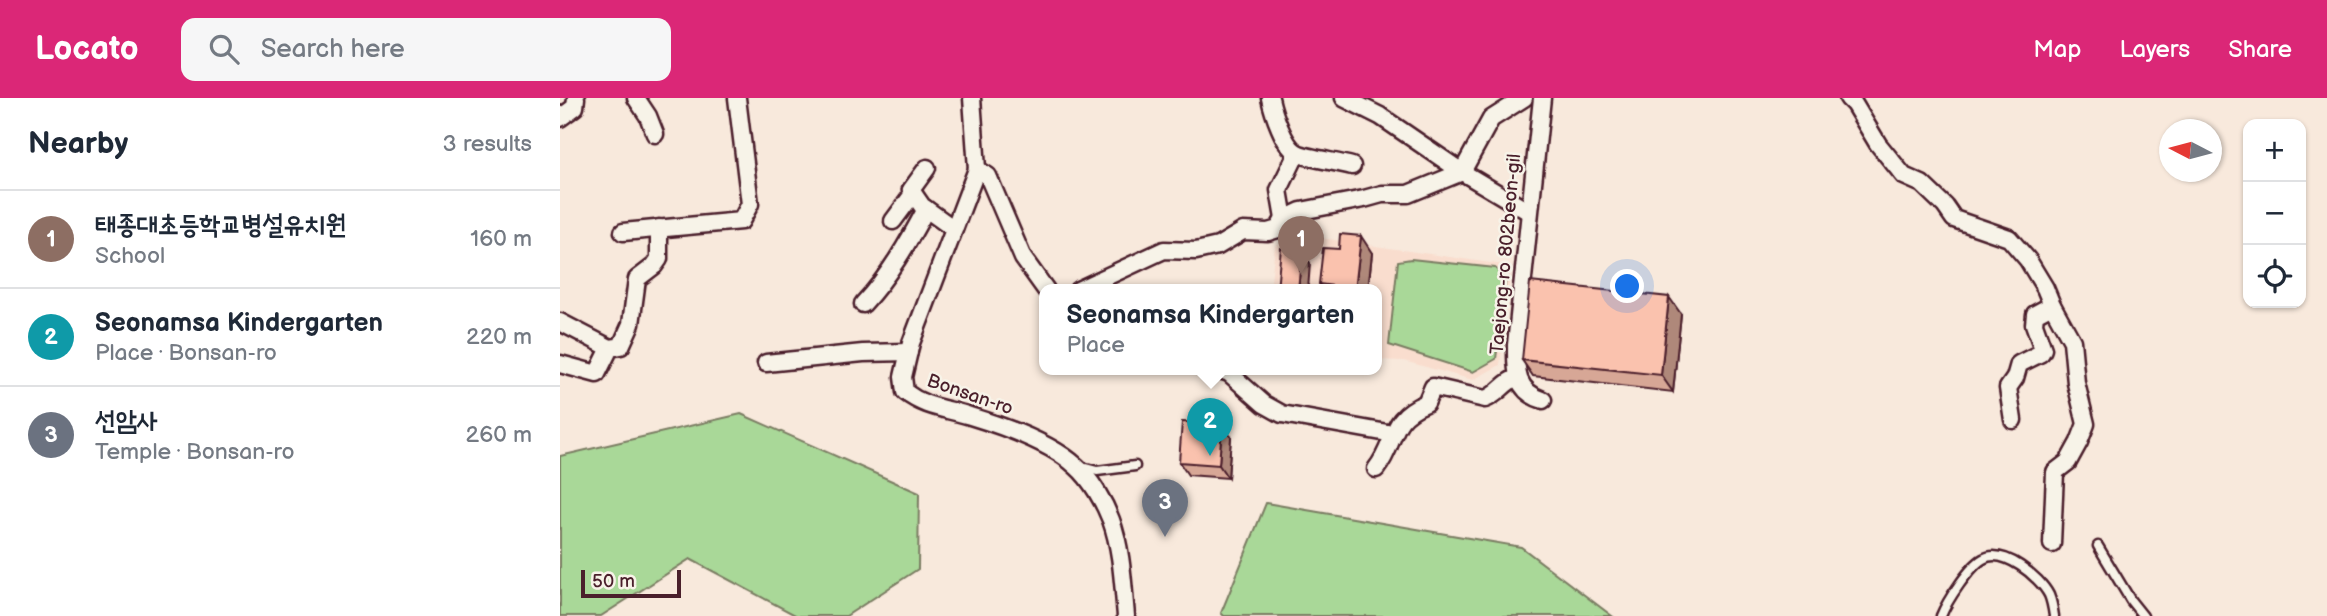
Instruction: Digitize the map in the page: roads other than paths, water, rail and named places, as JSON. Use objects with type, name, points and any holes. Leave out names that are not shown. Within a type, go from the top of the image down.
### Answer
[{"type":"street","points":[[560,118],[575,107],[576,98]]},
{"type":"street","points":[[636,98],[649,116],[655,134]]},
{"type":"street","points":[[623,232],[741,221],[750,204],[737,98]]},
{"type":"street","name":"Bonsan-ro","points":[[972,98],[977,170],[909,352],[903,377],[905,392],[920,403],[969,416],[1040,443],[1076,466],[1093,485],[1111,519],[1119,554],[1126,616]]},
{"type":"street","points":[[1270,98],[1274,116],[1297,153],[1352,166]]},
{"type":"street","points":[[1344,98],[1380,116],[1462,172],[1529,212]]},
{"type":"street","points":[[1091,284],[1164,250],[1196,251],[1218,246],[1243,231],[1268,232],[1301,211],[1364,200],[1382,194],[1408,194],[1462,172],[1491,119],[1524,98]]},
{"type":"street","name":"Taejong-ro 802beon-gil","points":[[1542,98],[1516,345],[1516,378],[1532,397],[1543,400]]},
{"type":"street","points":[[1848,98],[1878,144],[1905,176],[1922,184],[1945,205],[1954,219],[2009,238],[2028,260],[2072,341],[2076,383],[2086,424],[2068,461],[2055,472],[2052,544]]},
{"type":"street","points":[[1281,224],[1279,190],[1297,153]]},
{"type":"street","points":[[927,168],[911,190],[926,209],[954,229]]},
{"type":"street","points":[[977,170],[988,176],[1023,258],[1042,284]]},
{"type":"street","points":[[893,221],[913,194]]},
{"type":"street","points":[[863,304],[906,245],[926,209]]},
{"type":"street","points":[[560,322],[610,348],[621,345],[631,324],[637,279],[659,259],[659,228]]},
{"type":"street","points":[[2013,420],[2008,388],[2015,378],[2019,364],[2041,353],[2043,349],[2034,324],[2034,316],[2052,306]]},
{"type":"street","points":[[560,364],[597,374],[610,348]]},
{"type":"street","points":[[766,363],[909,352]]},
{"type":"street","points":[[1231,375],[1265,404],[1282,414],[1393,434]]},
{"type":"street","points":[[1377,469],[1386,456],[1398,421],[1411,409],[1426,403],[1433,387],[1485,399],[1493,396],[1509,380],[1516,378]]},
{"type":"lane","points":[[1076,466],[1097,471],[1135,466]]},
{"type":"lane","points":[[2098,546],[2143,616]]},
{"type":"lane","points":[[1941,616],[1968,574],[1983,558],[1998,555],[2010,559],[2039,580],[2048,594],[2054,616]]},
{"type":"place","name":"태종대초등학교병설유치원","points":[[1301,274]]},
{"type":"place","name":"Seonamsa Kindergarten","points":[[1210,456]]},
{"type":"place","name":"선암사","points":[[1165,537]]}]
